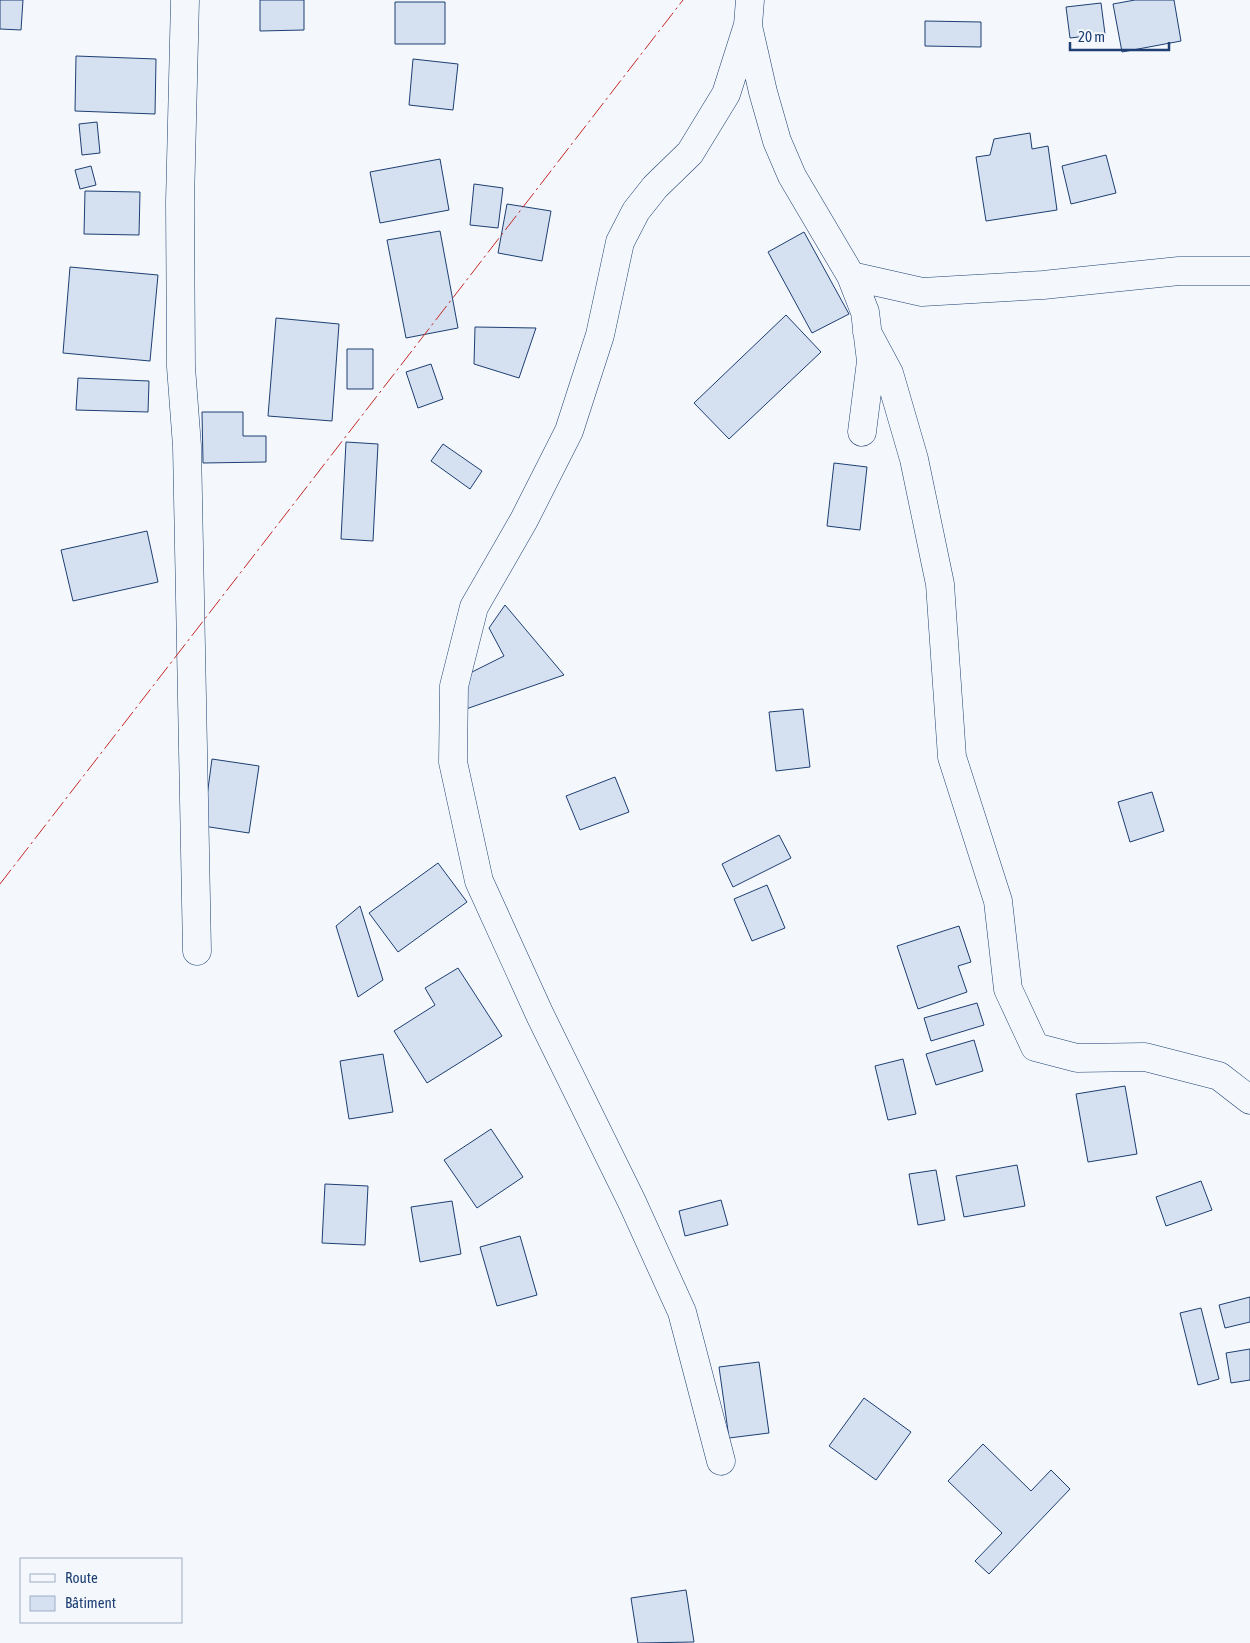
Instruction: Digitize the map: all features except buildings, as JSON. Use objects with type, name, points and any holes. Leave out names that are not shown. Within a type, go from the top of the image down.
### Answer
[{"type":"street","points":[[185,0],[180,202],[181,368],[187,446],[197,951]]},
{"type":"street","points":[[749,12],[763,92],[777,141],[792,176],[851,276],[865,312],[871,361],[862,432]]},
{"type":"street","points":[[721,1461],[682,1312],[632,1202],[540,1015],[479,881],[453,762],[454,686],[474,606],[524,520],[569,430],[600,336],[620,242],[636,210],[650,193],[690,153],[726,94],[749,12]]},
{"type":"street","points":[[851,276],[922,292],[1043,285],[1180,271],[1250,271]]},
{"type":"street","points":[[868,332],[889,373],[914,458],[940,584],[952,757],[998,901],[1008,989],[1035,1047],[1077,1058],[1145,1057],[1154,1059],[1220,1076],[1250,1100]]},
{"type":"power","points":[[0,884],[683,0]]}]
